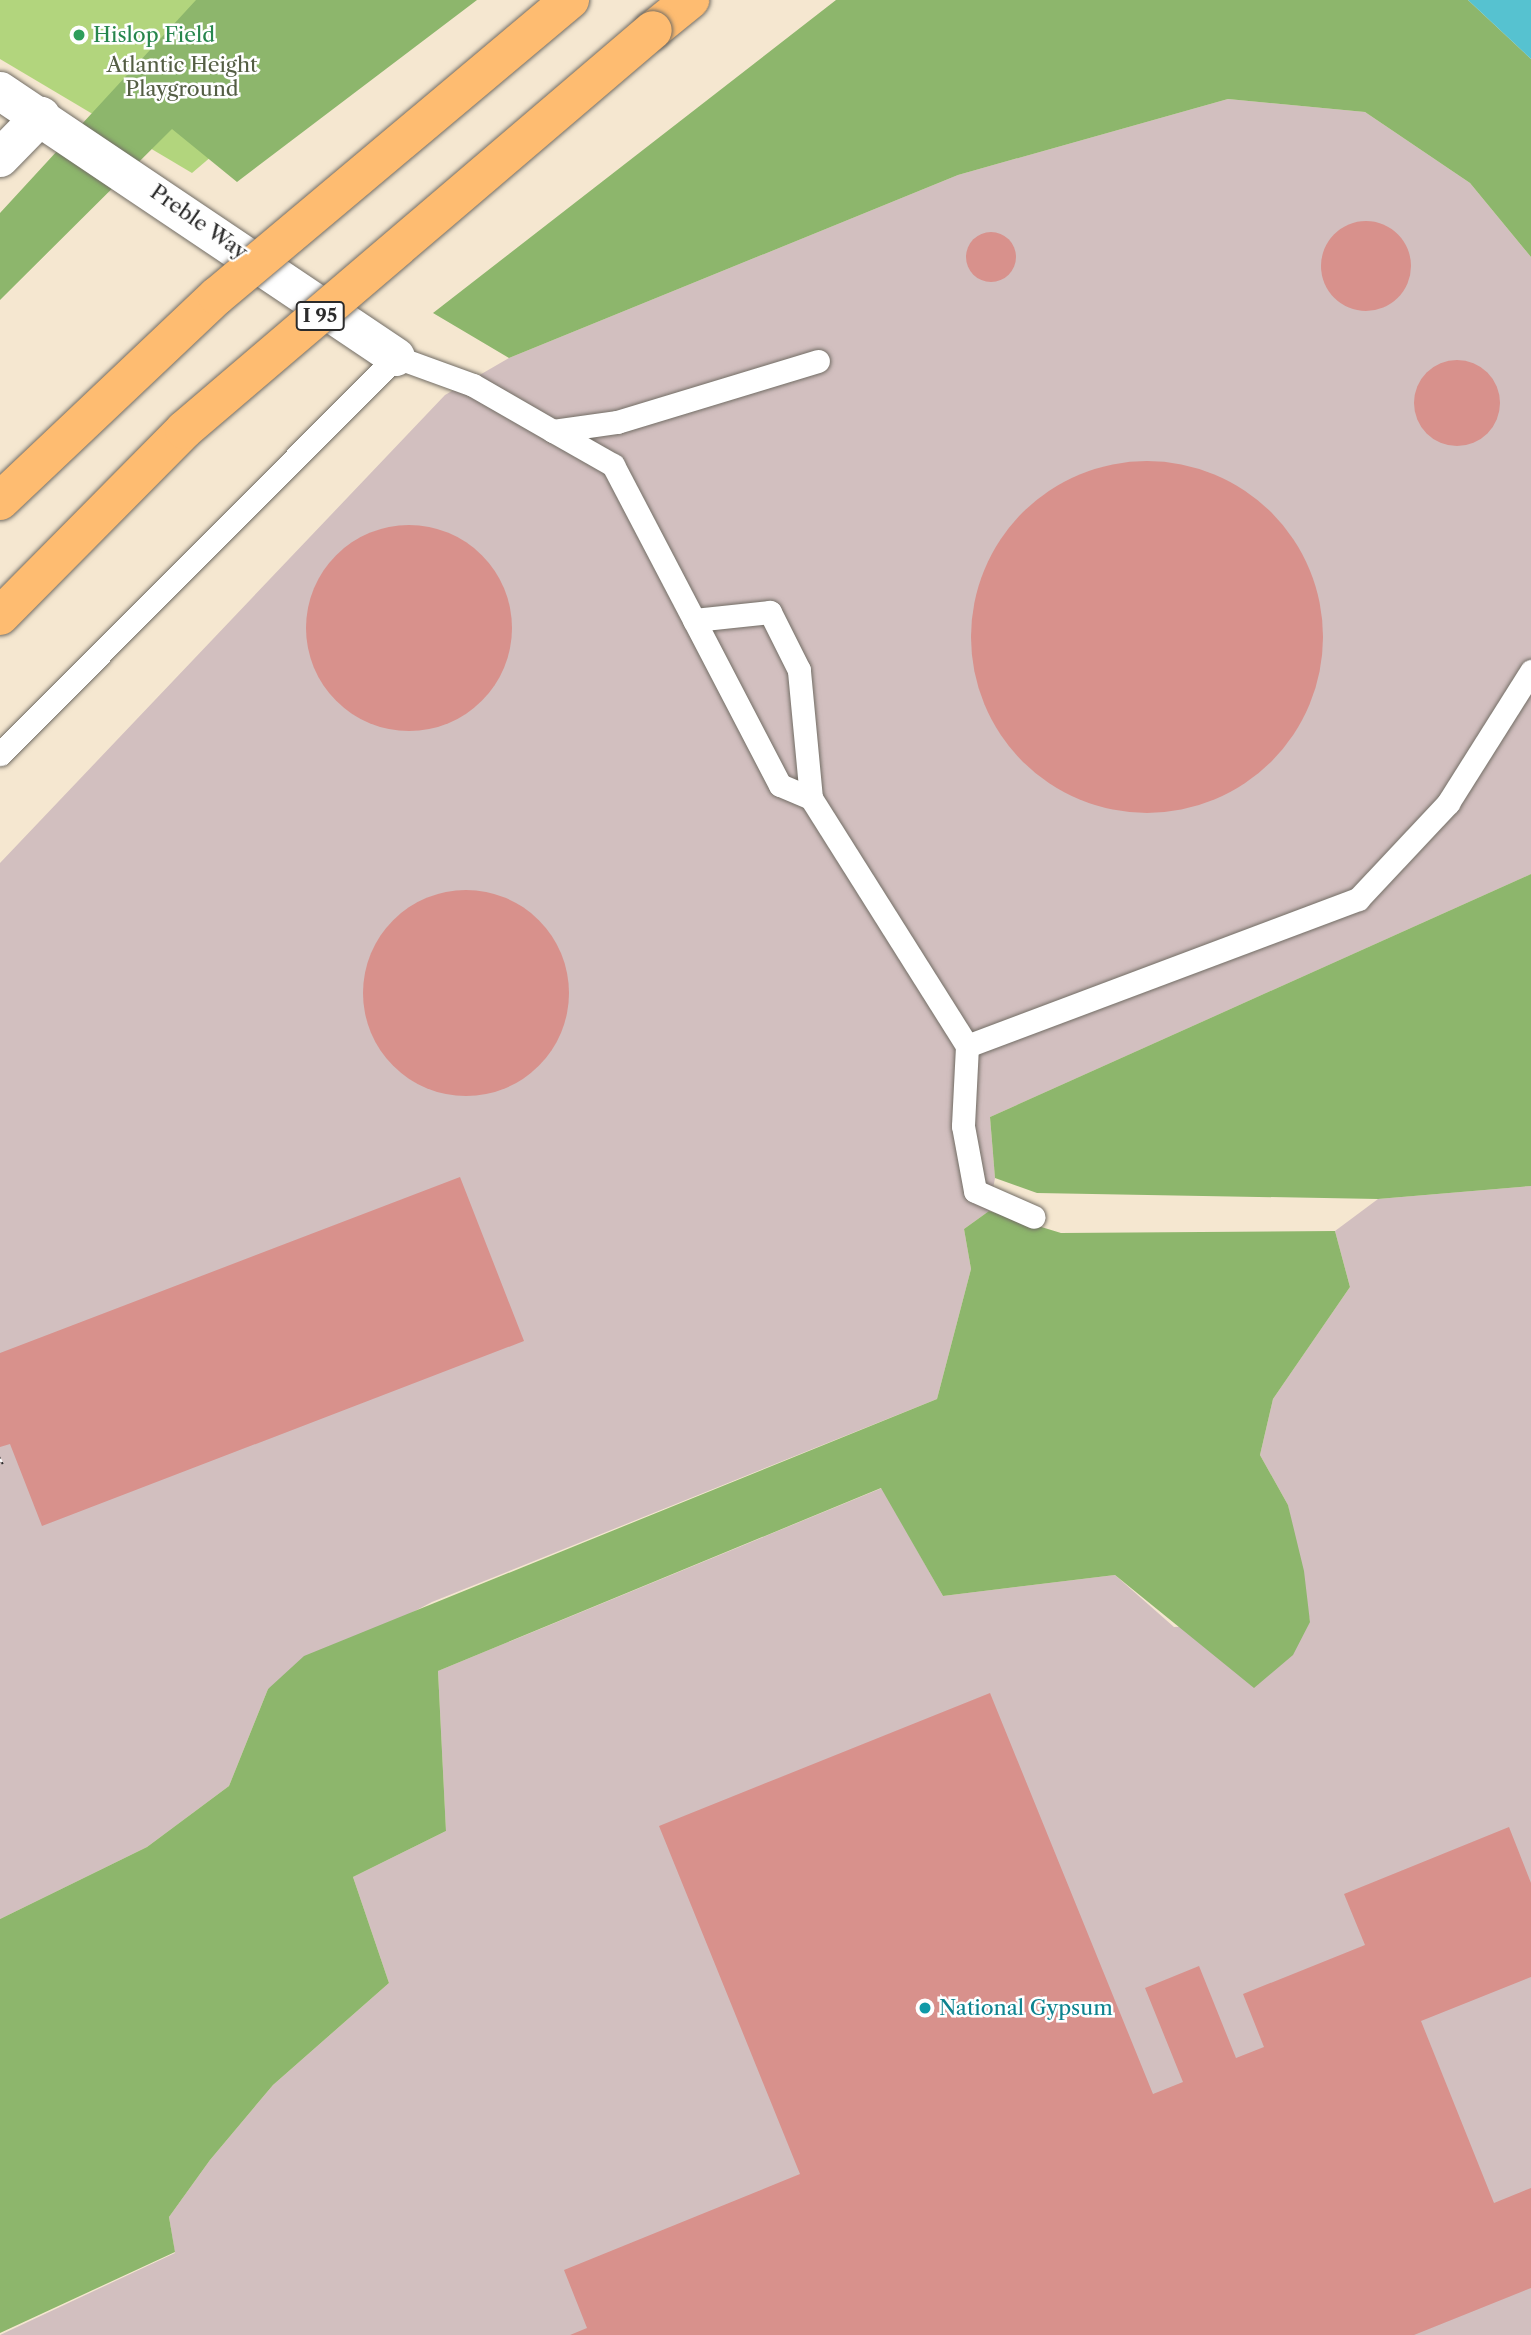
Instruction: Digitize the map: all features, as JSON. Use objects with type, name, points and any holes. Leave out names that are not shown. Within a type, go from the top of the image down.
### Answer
[{"type":"highway","points":[[0,501],[218,296],[570,0]]},
{"type":"highway","name":"I 95","points":[[0,617],[184,430],[690,0]]},
{"type":"street","name":"Preble Way","points":[[0,91],[396,356]]},
{"type":"street","points":[[0,158],[41,116]]},
{"type":"lane","points":[[0,754],[396,356],[473,385],[613,465],[780,785],[811,798]]},
{"type":"lane","points":[[553,431],[617,422],[818,361]]},
{"type":"lane","points":[[694,620],[770,612],[799,670],[811,798],[967,1046],[963,1126],[975,1191],[1034,1217]]},
{"type":"lane","points":[[967,1046],[1358,899],[1448,803],[1531,671]]},
{"type":"shaded area","points":[[1228,99],[1365,112],[1470,183],[1531,257],[1531,874],[990,1117],[995,1178],[989,1211],[964,1229],[971,1269],[937,1399],[432,1602],[268,1689],[229,1786],[147,1847],[0,1919],[0,863],[445,395],[509,358],[958,175]]},
{"type":"shaded area","name":"National Gypsum","points":[[1531,1186],[1531,2335],[0,2335],[175,2253],[169,2217],[210,2160],[273,2085],[389,1983],[353,1877],[446,1831],[438,1671],[882,1488],[943,1596],[1115,1575],[1174,1627],[1310,1622],[1288,1505],[1260,1455],[1273,1399],[1350,1287],[1335,1231],[1378,1199]]},
{"type":"green space","name":"Atlantic Height Playground","points":[[0,0],[395,0],[192,173],[0,59]]},
{"type":"green space","points":[[196,0],[477,0],[237,182],[172,129],[0,300],[0,213]]},
{"type":"green space","points":[[836,0],[1468,0],[1531,59],[1531,257],[1470,183],[1365,112],[1228,99],[958,175],[509,358],[433,313]]},
{"type":"green space","points":[[1531,874],[1531,1186],[1378,1199],[1037,1193],[995,1178],[990,1117]]},
{"type":"green space","points":[[989,1211],[1061,1233],[1335,1231],[1350,1287],[1273,1399],[1260,1455],[1288,1505],[1304,1571],[1310,1622],[1293,1655],[1254,1688],[1115,1575],[943,1596],[881,1488],[438,1671],[446,1831],[353,1877],[389,1983],[273,2085],[210,2160],[169,2217],[175,2252],[0,2333],[0,1919],[147,1847],[229,1786],[268,1689],[304,1656],[937,1399],[971,1269],[964,1229]]},
{"type":"water","points":[[1468,0],[1531,0],[1531,59]]},
{"type":"building","points":[[1366,221],[1383,225],[1398,234],[1407,249],[1411,266],[1407,283],[1398,298],[1383,307],[1366,311],[1349,307],[1334,298],[1325,283],[1321,266],[1325,249],[1334,234],[1349,225]]},
{"type":"building","points":[[991,232],[1009,239],[1016,257],[1009,275],[991,282],[973,275],[966,257],[973,239]]},
{"type":"building","points":[[1457,360],[1481,367],[1493,379],[1500,403],[1493,427],[1481,439],[1457,446],[1433,439],[1421,427],[1414,403],[1421,379],[1433,367]]},
{"type":"building","points":[[1147,461],[1181,464],[1214,474],[1245,490],[1272,512],[1294,539],[1310,570],[1320,603],[1323,637],[1320,671],[1310,704],[1294,735],[1272,762],[1245,784],[1214,800],[1181,810],[1147,813],[1113,810],[1080,800],[1049,784],[1022,762],[1000,735],[984,704],[974,671],[971,637],[974,603],[984,570],[1000,539],[1022,512],[1049,490],[1080,474],[1113,464]]},
{"type":"building","points":[[409,525],[448,533],[466,542],[482,555],[495,571],[504,589],[512,628],[504,667],[495,685],[482,701],[466,714],[448,723],[409,731],[370,723],[352,714],[336,701],[323,685],[314,667],[306,628],[314,589],[323,571],[336,555],[352,542],[370,533]]},
{"type":"building","points":[[466,890],[505,898],[523,907],[539,920],[552,936],[561,954],[569,993],[561,1032],[552,1050],[539,1066],[523,1079],[505,1088],[466,1096],[427,1088],[409,1079],[393,1066],[380,1050],[371,1032],[363,993],[371,954],[380,936],[393,920],[409,907],[427,898]]},
{"type":"building","points":[[460,1177],[524,1341],[42,1526],[10,1444],[0,1447],[0,1353]]},
{"type":"building","name":"National Gypsum","points":[[990,1693],[1153,2094],[1183,2082],[1145,1988],[1199,1966],[1236,2058],[1264,2047],[1243,1994],[1365,1945],[1344,1894],[1509,1827],[1531,1883],[1531,1977],[1421,2021],[1494,2203],[1531,2188],[1531,2288],[1414,2335],[570,2335],[587,2328],[564,2270],[800,2174],[659,1826]]},
{"type":"place","name":"Hislop Field","points":[[79,35]]},
{"type":"place","name":"National Gypsum","points":[[925,2008]]}]
